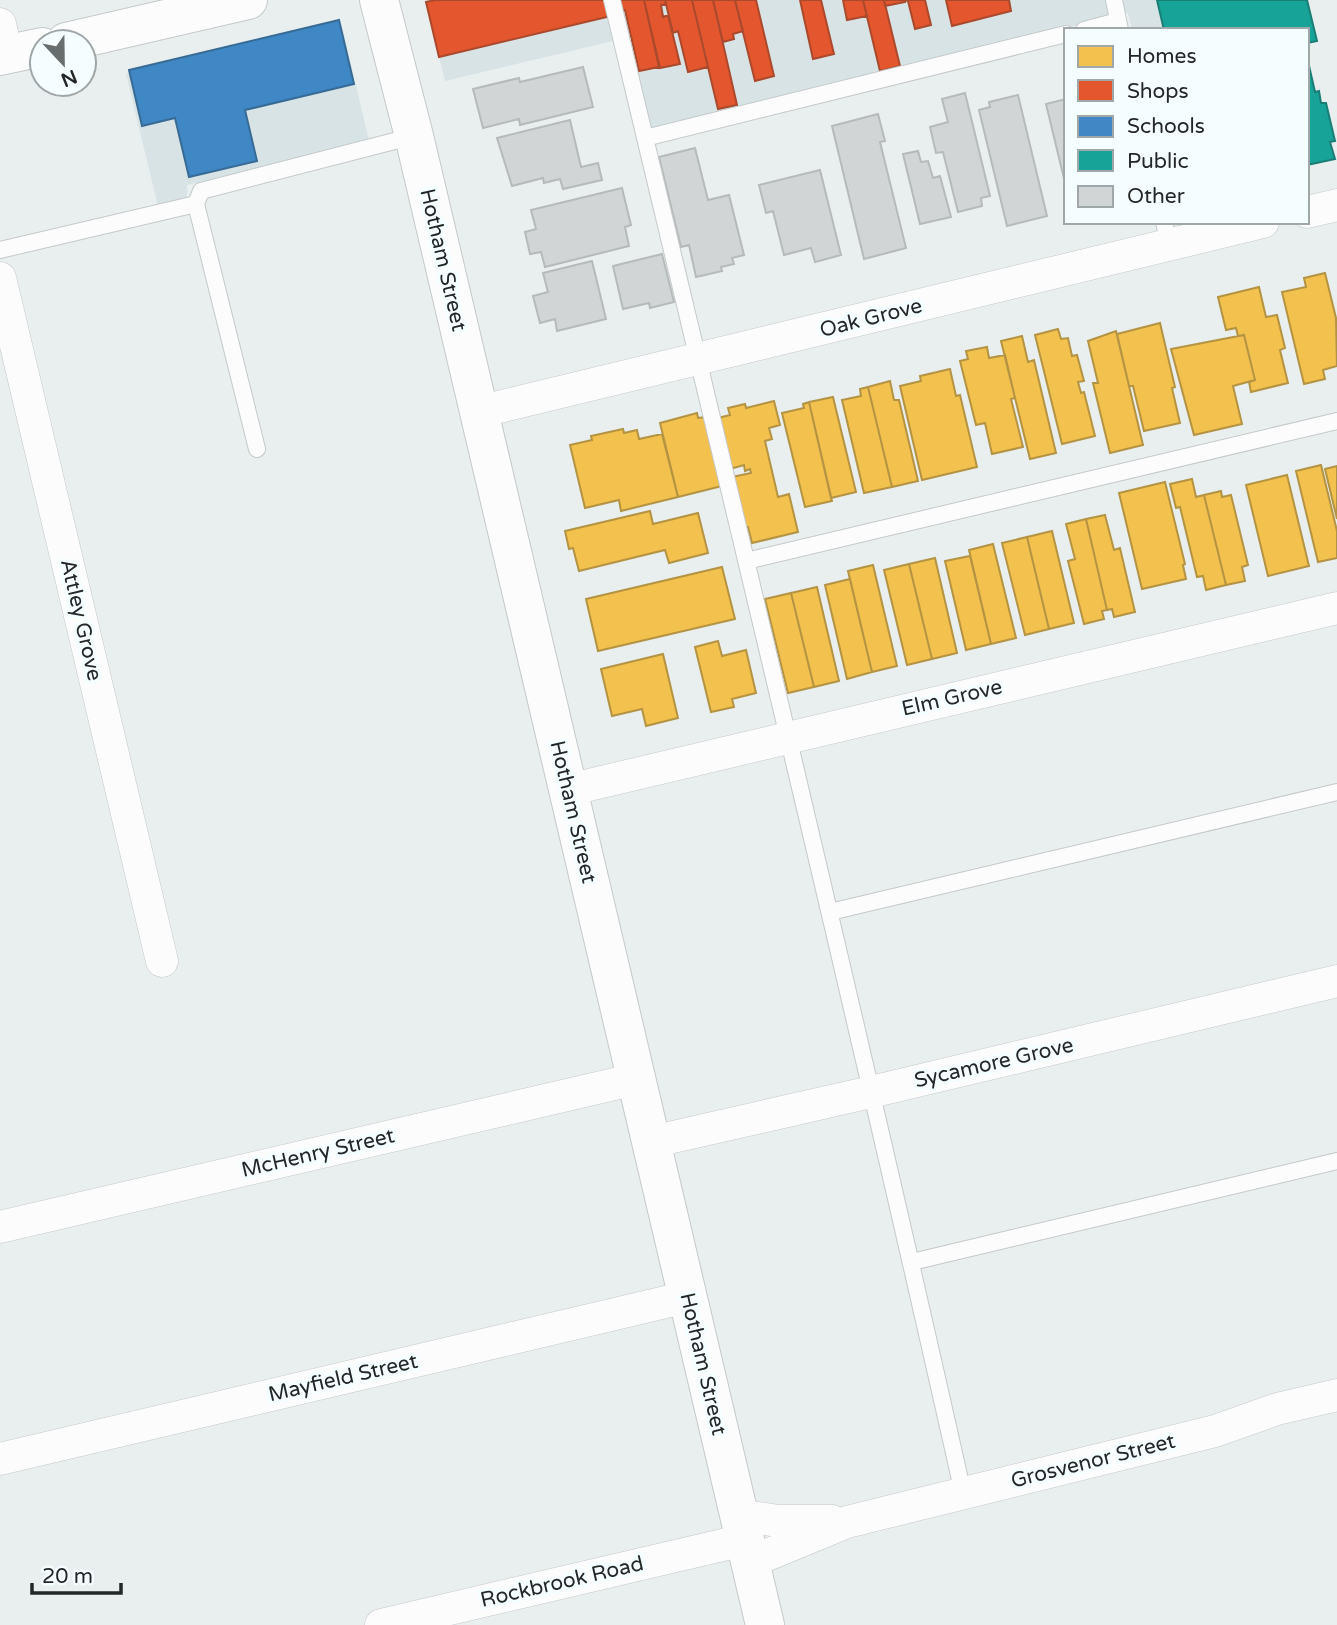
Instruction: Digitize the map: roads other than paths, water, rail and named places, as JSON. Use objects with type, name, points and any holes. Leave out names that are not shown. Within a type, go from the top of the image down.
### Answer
[{"type":"main road","points":[[98,35],[248,0]]},
{"type":"main road","name":"Hotham Street","points":[[379,0],[414,136],[765,1625]]},
{"type":"street","points":[[1309,212],[1337,205]]},
{"type":"street","name":"Oak Grove","points":[[478,412],[700,359],[1167,234],[1247,224]]},
{"type":"street","name":"Attley Grove","points":[[0,278],[162,961]]},
{"type":"street","name":"Elm Grove","points":[[568,790],[1337,608]]},
{"type":"street","name":"Sycamore Grove","points":[[650,1142],[871,1093],[1337,981]]},
{"type":"street","name":"McHenry Street","points":[[0,1227],[636,1079]]},
{"type":"street","name":"Mayfield Street","points":[[0,1459],[687,1297]]},
{"type":"street","name":"Grosvenor Street","points":[[744,1539],[847,1522],[1215,1431],[1277,1409],[1337,1395]]},
{"type":"street","name":"Grosvenor Street","points":[[744,1539],[778,1521],[847,1522]]},
{"type":"street","name":"Rockbrook Road","points":[[381,1625],[744,1539]]},
{"type":"lane","points":[[612,0],[789,737],[912,1262],[963,1493]]},
{"type":"lane","points":[[1102,28],[1119,26],[1114,0]]},
{"type":"lane","points":[[645,138],[1064,34]]},
{"type":"lane","points":[[257,449],[196,204],[201,191],[414,136]]},
{"type":"lane","points":[[0,250],[196,204]]},
{"type":"lane","points":[[747,561],[1337,421]]},
{"type":"lane","points":[[830,912],[1337,792]]},
{"type":"lane","points":[[912,1262],[1337,1161]]}]
